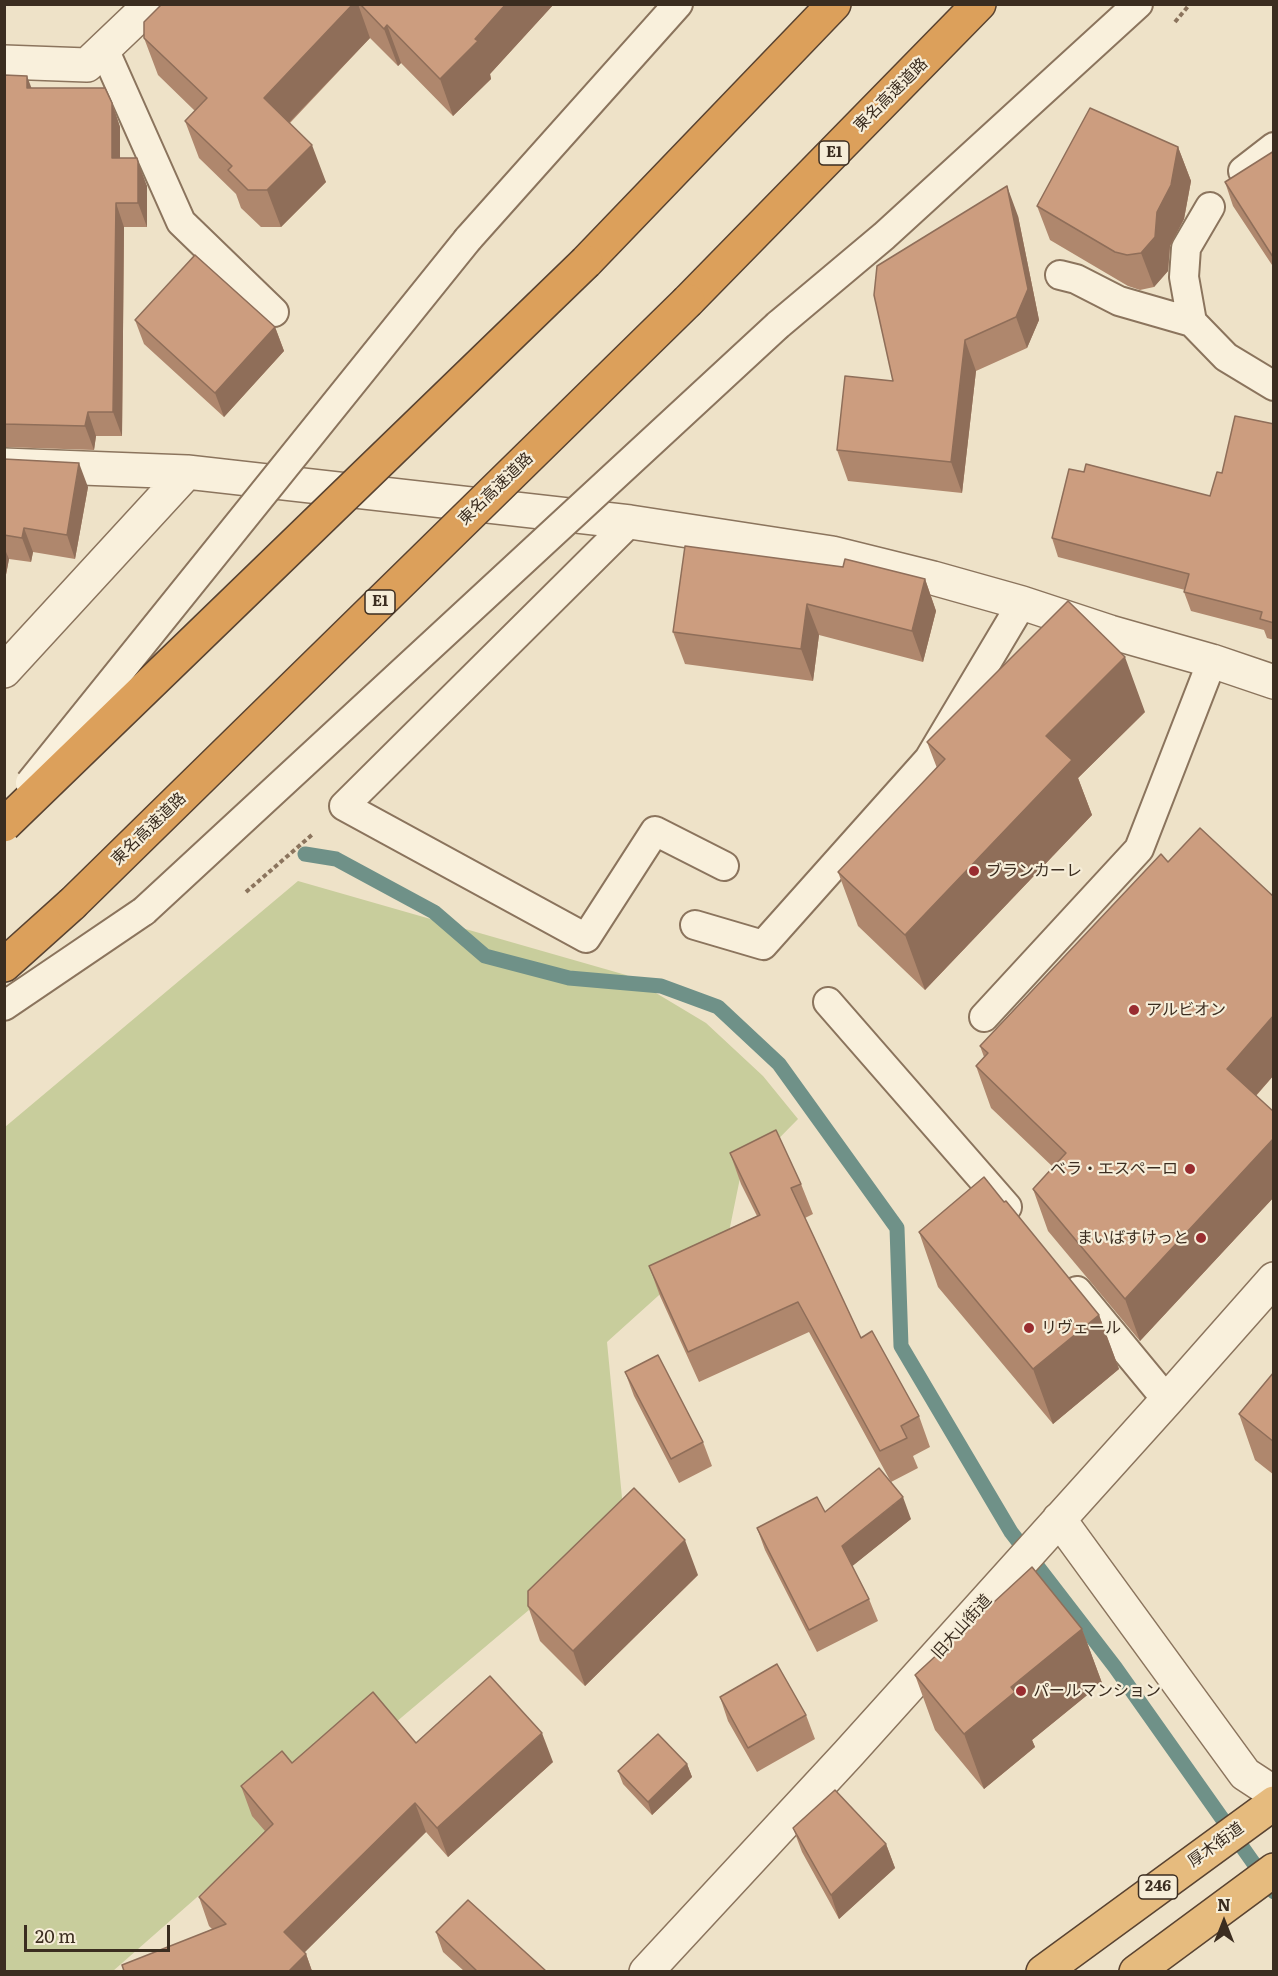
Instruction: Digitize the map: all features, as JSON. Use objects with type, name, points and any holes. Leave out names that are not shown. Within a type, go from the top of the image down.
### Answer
[{"type":"highway","points":[[4,825],[586,262],[834,4]]},
{"type":"highway","name":"東名高速道路","points":[[4,965],[72,904],[688,301],[979,4]]},
{"type":"highway","name":"厚木街道","points":[[1043,1971],[1274,1803]]},
{"type":"highway","points":[[1136,1971],[1274,1870]]},
{"type":"street","points":[[4,62],[87,65],[151,4]]},
{"type":"street","points":[[4,465],[187,472],[630,522],[832,553],[1022,603],[1274,682]]},
{"type":"street","points":[[4,671],[187,472]]},
{"type":"street","name":"旧大山街道","points":[[646,1971],[840,1762],[1274,1279]]},
{"type":"street","points":[[1053,1526],[1245,1774],[1274,1793]]},
{"type":"lane","points":[[4,815],[468,239],[678,4]]},
{"type":"lane","points":[[4,1006],[144,911],[778,325],[884,236],[1138,4]]},
{"type":"lane","points":[[104,49],[182,222],[274,312]]},
{"type":"lane","points":[[1243,171],[1274,147]]},
{"type":"lane","points":[[1192,322],[1184,277],[1186,248],[1210,207]]},
{"type":"lane","points":[[1060,275],[1076,279],[1119,301],[1192,322],[1226,357],[1274,386]]},
{"type":"lane","points":[[630,522],[344,806],[586,938],[656,831],[724,866]]},
{"type":"lane","points":[[695,925],[763,945],[929,759],[1022,603]]},
{"type":"lane","points":[[984,1017],[1139,849],[1212,661]]},
{"type":"lane","points":[[828,1002],[1027,1231]]},
{"type":"lane","points":[[1064,1275],[1167,1400]]},
{"type":"path","points":[[246,892],[344,806]]},
{"type":"green space","points":[[298,881],[626,975],[706,1023],[763,1076],[798,1119],[740,1178],[729,1232],[607,1342],[625,1529],[402,1717],[113,1971],[5,1972],[5,1127]]},
{"type":"building","points":[[162,4],[353,4],[264,98],[312,145],[267,190],[248,190],[228,170],[232,166],[185,121],[207,98],[144,38],[144,22]]},
{"type":"building","points":[[360,4],[506,4],[475,39],[478,41],[440,79],[387,25],[384,29]]},
{"type":"building","points":[[4,75],[27,76],[27,88],[105,88],[112,103],[112,158],[137,158],[138,162],[138,203],[116,203],[113,412],[88,412],[85,426],[4,424]]},
{"type":"building","points":[[1090,108],[1178,147],[1171,185],[1157,212],[1155,237],[1141,253],[1127,255],[1115,252],[1037,206]]},
{"type":"building","points":[[1274,151],[1274,256],[1273,257],[1225,182]]},
{"type":"building","points":[[1007,186],[1028,289],[1016,317],[965,340],[951,462],[837,450],[845,376],[893,381],[874,295],[877,266]]},
{"type":"building","points":[[195,255],[275,327],[215,393],[135,320]]},
{"type":"building","points":[[1235,416],[1274,424],[1274,623],[1260,619],[1262,612],[1184,592],[1189,574],[1052,538],[1069,469],[1084,472],[1086,464],[1210,496],[1217,472],[1222,473]]},
{"type":"building","points":[[4,459],[79,463],[67,535],[24,528],[22,538],[4,535]]},
{"type":"building","points":[[685,546],[843,567],[845,559],[925,579],[912,631],[807,604],[801,649],[673,632]]},
{"type":"building","points":[[1068,601],[1125,657],[1046,736],[1072,760],[905,935],[838,872],[945,759],[927,742]]},
{"type":"building","points":[[1200,828],[1274,897],[1274,1015],[1227,1069],[1274,1112],[1274,1138],[1125,1299],[1033,1189],[1066,1153],[976,1066],[988,1053],[980,1046],[1161,854],[1168,862]]},
{"type":"building","points":[[776,1130],[801,1184],[791,1188],[861,1338],[872,1331],[919,1416],[901,1426],[907,1438],[880,1451],[798,1302],[688,1352],[649,1266],[760,1215],[730,1153]]},
{"type":"building","points":[[984,1177],[1099,1315],[1033,1369],[919,1232]]},
{"type":"building","points":[[658,1355],[703,1442],[671,1459],[625,1372]]},
{"type":"building","points":[[1274,1372],[1274,1442],[1239,1414]]},
{"type":"building","points":[[879,1468],[903,1497],[842,1546],[869,1599],[809,1630],[757,1528],[817,1497],[825,1512]]},
{"type":"building","points":[[634,1488],[685,1540],[573,1651],[528,1606],[528,1591]]},
{"type":"building","points":[[1032,1567],[1082,1629],[1011,1687],[1015,1692],[964,1734],[915,1675]]},
{"type":"building","points":[[777,1664],[806,1715],[748,1748],[720,1697]]},
{"type":"building","points":[[490,1676],[542,1733],[437,1828],[415,1803],[284,1932],[306,1954],[289,1971],[124,1971],[122,1965],[226,1924],[199,1897],[273,1824],[241,1786],[282,1751],[292,1763],[373,1692],[416,1743]]},
{"type":"building","points":[[658,1734],[687,1764],[648,1802],[618,1771]]},
{"type":"building","points":[[835,1790],[886,1844],[831,1895],[793,1828]]},
{"type":"building","points":[[468,1900],[546,1971],[477,1971],[436,1932]]},
{"type":"waterway","points":[[305,854],[336,859],[434,912],[485,956],[569,978],[661,986],[718,1007],[779,1064],[897,1228],[901,1346],[1011,1532],[1115,1667],[1274,1892]]},
{"type":"place","name":"ブランカーレ","points":[[974,871]]},
{"type":"place","name":"アルビオン","points":[[1134,1010]]},
{"type":"place","name":"ベラ・エスペーロ","points":[[1190,1169]]},
{"type":"place","name":"まいばすけっと","points":[[1201,1238]]},
{"type":"place","name":"リヴェール","points":[[1029,1328]]},
{"type":"place","name":"パールマンション","points":[[1021,1691]]}]
